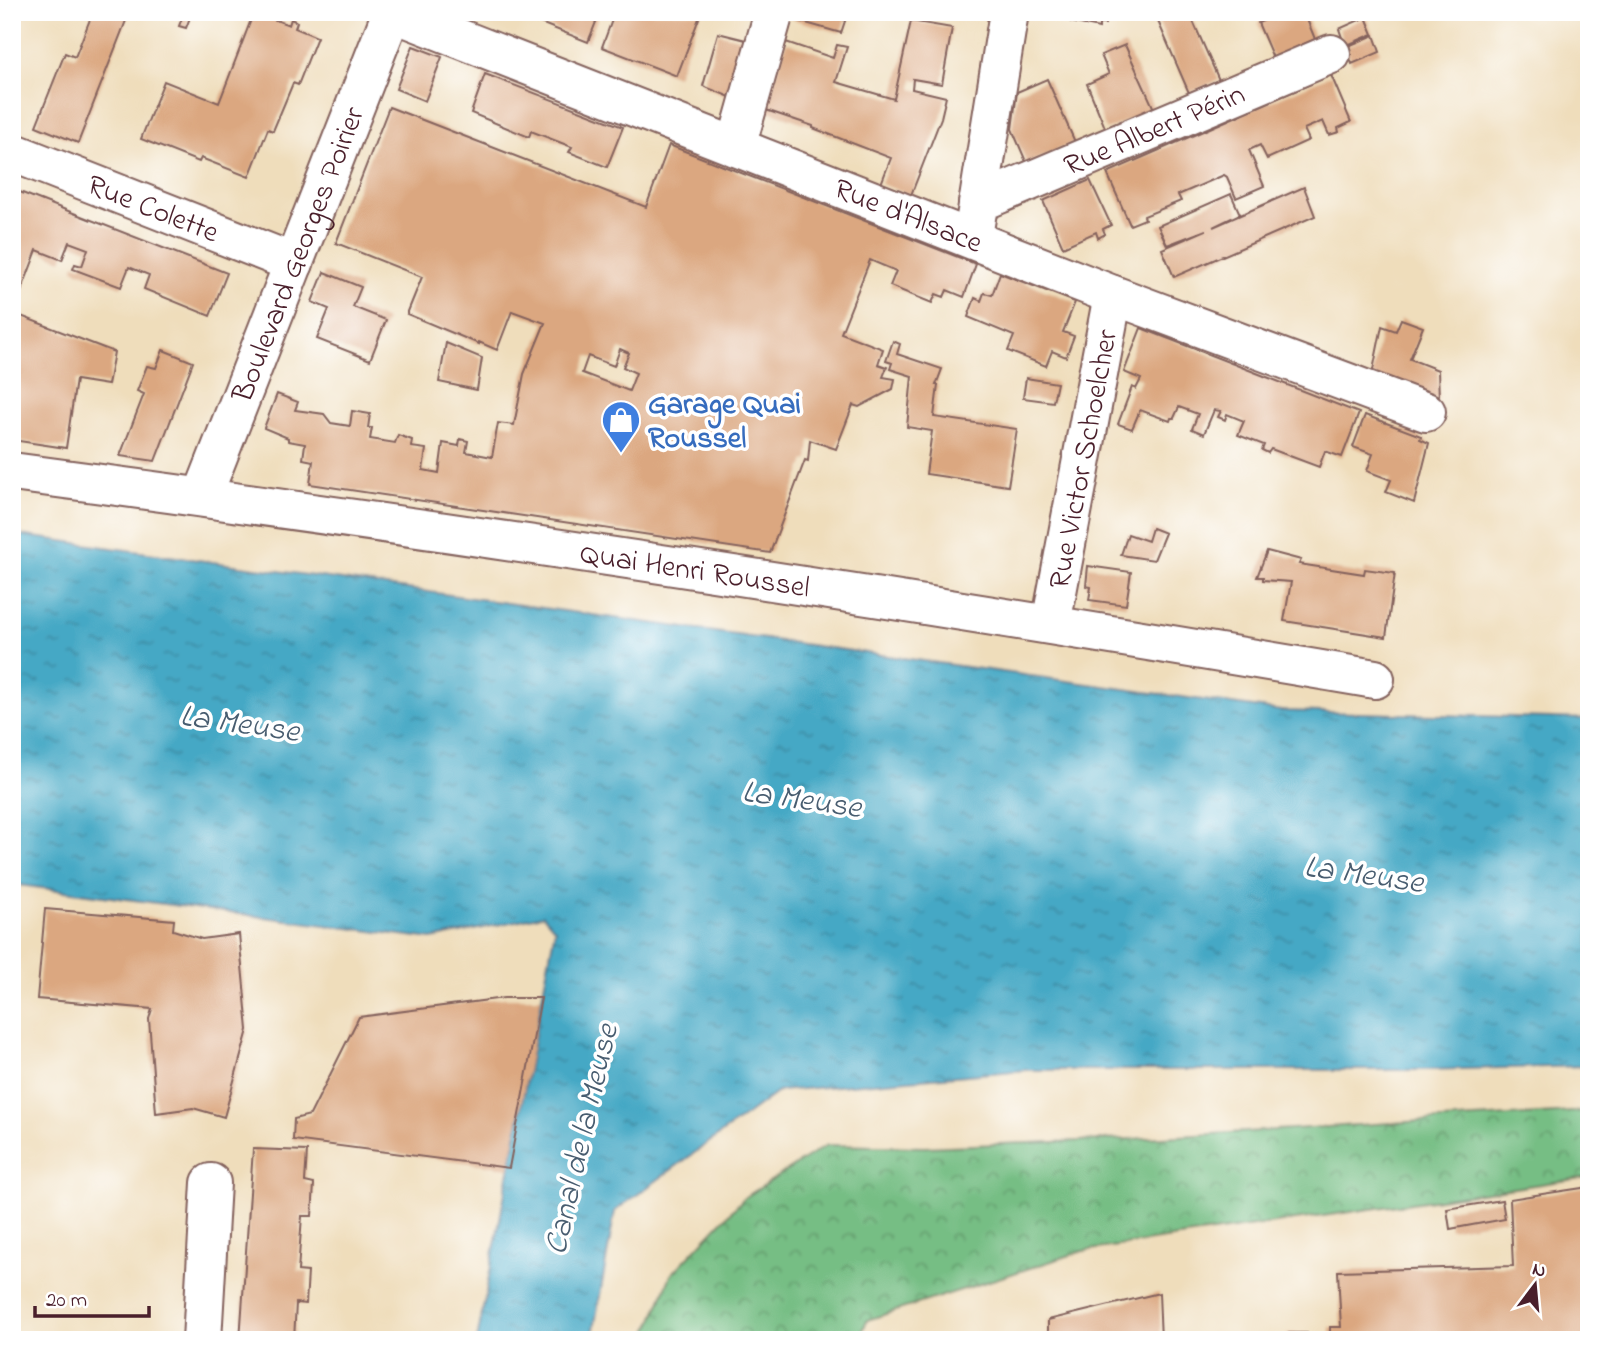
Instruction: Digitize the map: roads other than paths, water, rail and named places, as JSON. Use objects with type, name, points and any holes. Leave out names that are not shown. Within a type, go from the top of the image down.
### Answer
[{"type":"street","name":"Rue d'Alsace","points":[[392,12],[736,147],[975,221],[1113,295],[1426,412]]},
{"type":"street","name":"Boulevard Georges Poirier","points":[[202,497],[392,12]]},
{"type":"street","points":[[736,147],[774,12]]},
{"type":"street","points":[[975,221],[1009,12]]},
{"type":"street","name":"Rue Albert Périn","points":[[975,221],[1331,54]]},
{"type":"street","name":"Rue Colette","points":[[12,152],[294,263]]},
{"type":"street","name":"Rue Victor Schoelcher","points":[[1051,624],[1113,295]]},
{"type":"street","name":"Quai Henri Roussel","points":[[12,472],[202,497],[1051,624],[1375,679]]},
{"type":"street","points":[[202,1340],[211,1183]]},
{"type":"water","points":[[12,534],[1282,711],[1589,719],[1589,1066],[1420,1070],[1026,1070],[779,1091],[615,1211],[592,1340],[477,1340],[555,929],[543,915],[432,939],[12,884]]},
{"type":"place","name":"Garage Quai Roussel","points":[[621,454]]},
{"type":"water label","name":"La Meuse","points":[[240,722]]},
{"type":"water label","name":"La Meuse","points":[[802,798]]},
{"type":"water label","name":"La Meuse","points":[[1364,873]]},
{"type":"water label","name":"Canal de la Meuse","points":[[580,1139]]}]
